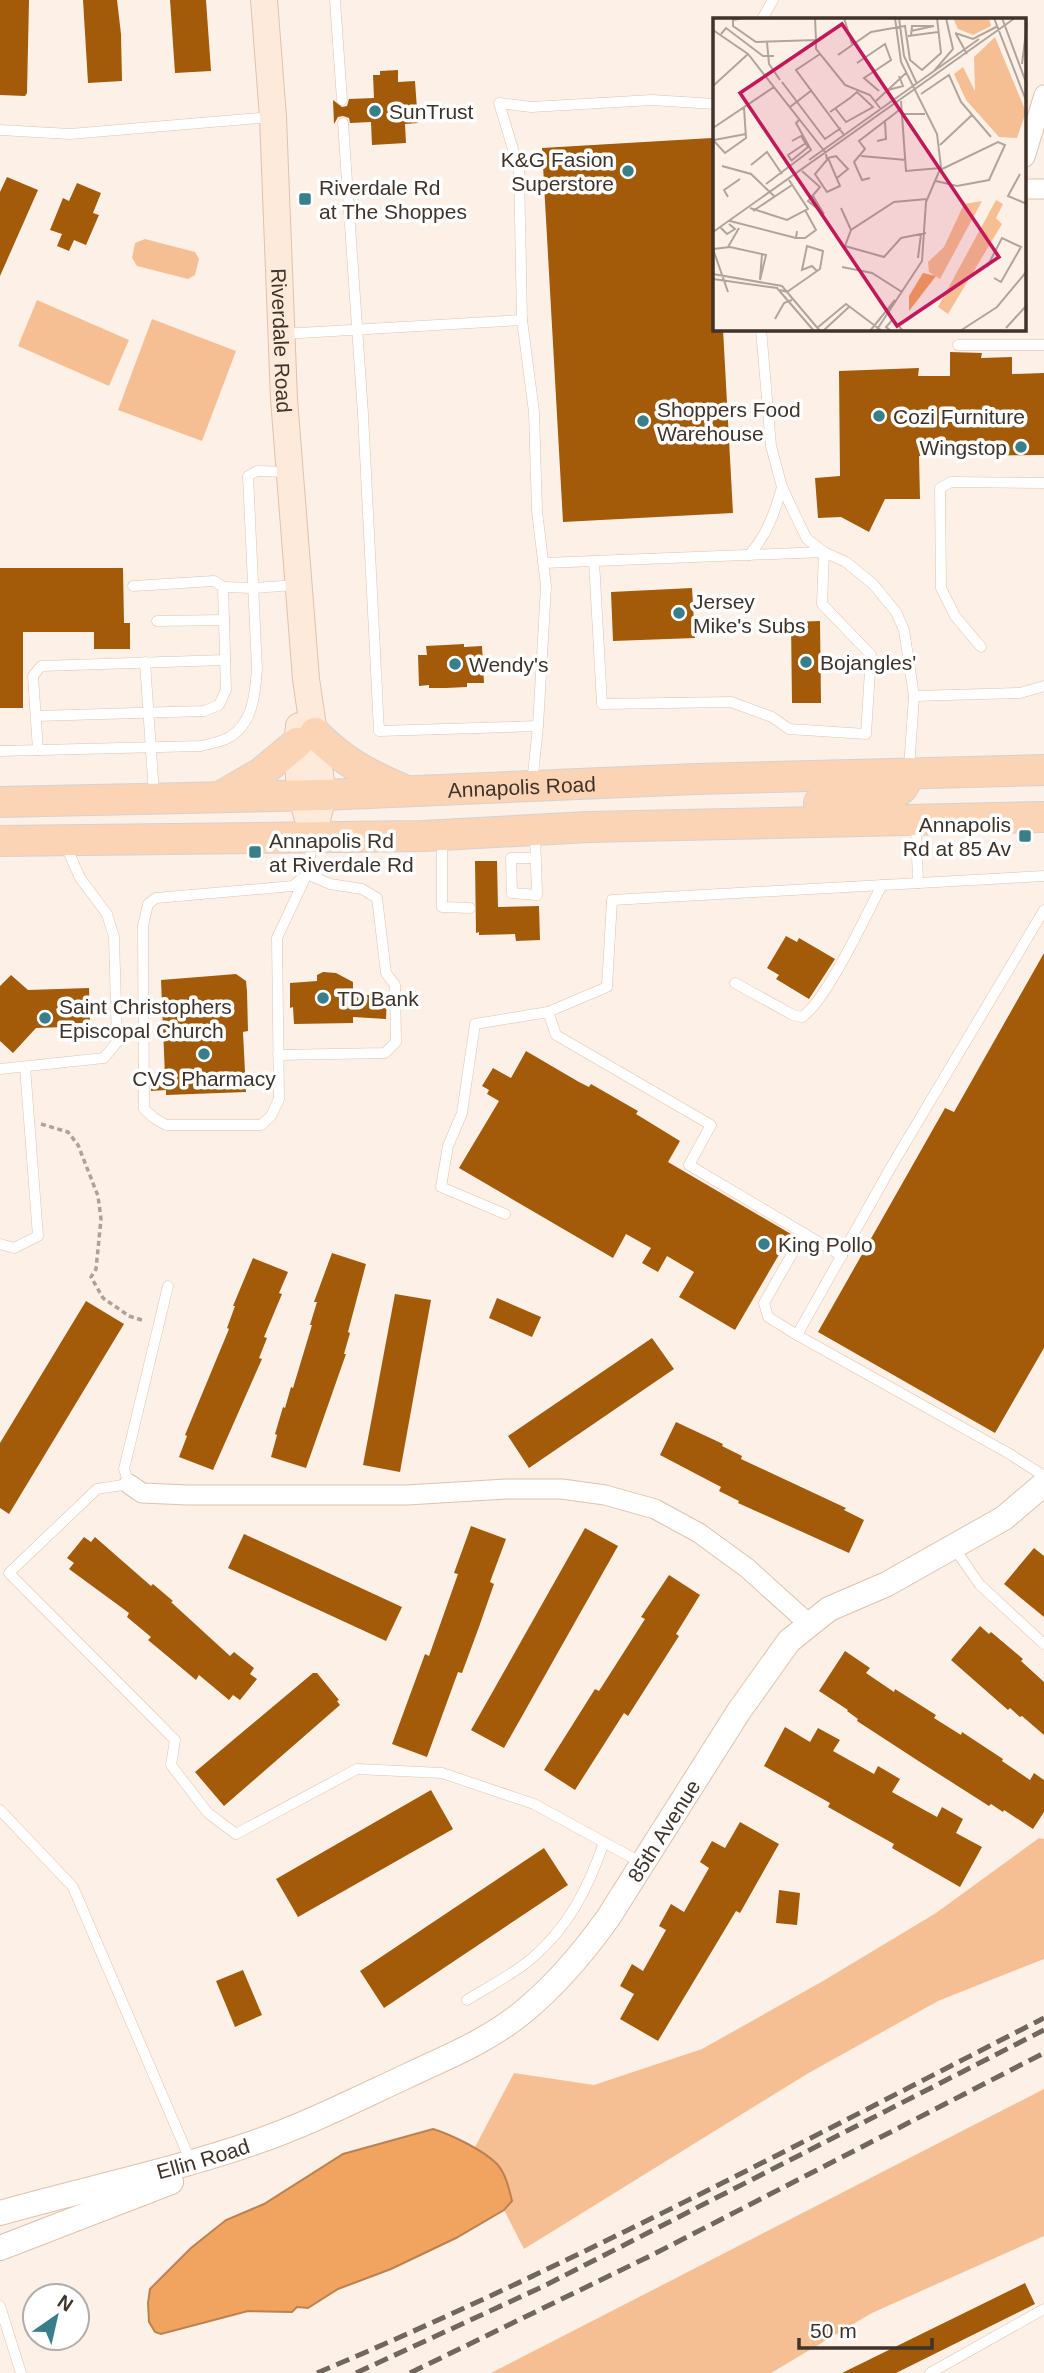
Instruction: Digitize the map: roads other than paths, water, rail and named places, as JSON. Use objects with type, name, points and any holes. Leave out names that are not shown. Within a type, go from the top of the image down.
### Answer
[{"type":"main road","name":"Riverdale Road","points":[[264,0],[273,117],[290,472],[306,679],[306,738],[313,838]]},
{"type":"main road","points":[[220,797],[261,773],[306,738],[352,765],[409,792]]},
{"type":"main road","name":"Annapolis Road","points":[[0,802],[312,795],[909,773],[1044,771]]},
{"type":"main road","points":[[636,826],[688,811],[872,799],[892,795],[904,787],[909,773]]},
{"type":"main road","name":"Annapolis Road","points":[[0,841],[442,835],[536,844],[636,826],[1044,817]]},
{"type":"street","points":[[1026,154],[1044,95]]},
{"type":"street","points":[[1026,189],[1044,189]]},
{"type":"street","points":[[129,1484],[142,1493],[155,1494],[407,1495],[562,1489],[618,1497],[655,1508],[699,1533],[747,1568],[808,1624]]},
{"type":"street","name":"85th Avenue","points":[[258,2141],[433,2065],[484,2040],[522,2013],[559,1980],[589,1945],[739,1711],[789,1641],[829,1609],[887,1584],[1004,1518],[1043,1486]]},
{"type":"street","name":"Ellin Road","points":[[0,2213],[191,2162],[258,2141]]},
{"type":"street","name":"Ellin Road","points":[[0,2248],[206,2168],[258,2141]]},
{"type":"lane","points":[[335,0],[342,100]]},
{"type":"lane","points":[[763,18],[773,0]]},
{"type":"lane","points":[[531,786],[538,726],[544,563],[537,512],[534,412],[522,320],[519,169],[499,103],[531,107],[652,100],[713,104]]},
{"type":"lane","points":[[0,130],[70,134],[273,117]]},
{"type":"lane","points":[[343,123],[379,731],[538,726]]},
{"type":"lane","points":[[282,334],[522,320]]},
{"type":"lane","points":[[761,331],[771,446],[782,487],[807,539],[824,552],[846,562],[873,584],[896,612],[908,646],[914,696],[909,773]]},
{"type":"lane","points":[[958,345],[1044,345]]},
{"type":"lane","points":[[0,751],[201,746],[228,738],[245,721],[255,702],[257,669],[248,476],[257,471],[290,472]]},
{"type":"lane","points":[[981,647],[955,616],[941,588],[940,488],[951,482],[1044,483]]},
{"type":"lane","points":[[749,555],[761,542],[775,512],[782,487]]},
{"type":"lane","points":[[544,563],[824,552]]},
{"type":"lane","points":[[594,561],[602,704],[732,702],[772,717],[789,729],[866,734],[871,655],[822,604],[824,552]]},
{"type":"lane","points":[[134,586],[214,581],[223,587],[298,585]]},
{"type":"lane","points":[[36,716],[204,711],[219,705],[226,690],[223,587]]},
{"type":"lane","points":[[158,621],[224,620]]},
{"type":"lane","points":[[38,750],[33,676],[41,666],[225,660]]},
{"type":"lane","points":[[145,662],[155,799]]},
{"type":"lane","points":[[914,696],[1020,693],[1044,686]]},
{"type":"lane","points":[[915,820],[918,883]]},
{"type":"lane","points":[[442,835],[442,907],[470,908]]},
{"type":"lane","points":[[307,874],[293,886],[156,898],[148,904],[143,926],[144,1109],[154,1118],[166,1125],[261,1125],[271,1116],[279,1099],[277,938],[307,874],[313,838]]},
{"type":"lane","points":[[0,1069],[104,1058],[117,1042],[114,937],[107,914],[80,878],[63,840]]},
{"type":"lane","points":[[536,844],[537,895],[512,893],[511,858],[536,844]]},
{"type":"lane","points":[[278,1055],[384,1054],[396,1042],[395,985],[386,973],[377,898],[362,890],[330,884],[307,874]]},
{"type":"lane","points":[[505,1214],[441,1187],[448,1146],[462,1113],[475,1024],[548,1012],[607,987],[612,900],[1044,877]]},
{"type":"lane","points":[[734,983],[793,1015],[802,1017],[811,1011],[824,992],[882,886]]},
{"type":"lane","points":[[797,1335],[891,1167],[1041,922],[1044,910]]},
{"type":"lane","points":[[548,1012],[556,1035],[711,1125],[690,1165],[842,1256]]},
{"type":"lane","points":[[0,1244],[14,1248],[38,1236],[25,1067]]},
{"type":"lane","points":[[804,1233],[764,1303],[768,1317],[1008,1453],[1043,1486]]},
{"type":"lane","points":[[168,1286],[124,1469],[129,1484],[97,1489],[9,1573],[175,1740],[171,1765],[192,1795],[217,1820],[236,1834],[357,1769],[442,1773],[534,1804],[643,1863]]},
{"type":"lane","points":[[954,1547],[980,1585],[1044,1644]]},
{"type":"lane","points":[[0,1810],[73,1887],[191,2162]]},
{"type":"lane","points":[[467,2000],[530,1960],[553,1937],[579,1903],[592,1877],[604,1842]]},
{"type":"lane","points":[[0,2306],[21,2373]]},
{"type":"lane","points":[[930,2373],[1044,2309]]},
{"type":"railway","points":[[317,2373],[410,2333],[593,2247],[1044,2018]]},
{"type":"railway","points":[[356,2373],[544,2286],[1044,2030]]},
{"type":"railway","points":[[410,2373],[652,2255],[1044,2053]]},
{"type":"place","name":"SunTrust","points":[[375,111]]},
{"type":"place","name":"K&G Fasion Superstore","points":[[628,171]]},
{"type":"place","name":"Riverdale Rd at The Shoppes","points":[[305,199]]},
{"type":"place","name":"Cozi Furniture","points":[[879,416]]},
{"type":"place","name":"Shoppers Food Warehouse","points":[[643,421]]},
{"type":"place","name":"Wingstop","points":[[1021,447]]},
{"type":"place","name":"Jersey Mike's Subs","points":[[679,613]]},
{"type":"place","name":"Bojangles'","points":[[806,662]]},
{"type":"place","name":"Wendy's","points":[[455,664]]},
{"type":"place","name":"Annapolis Rd at 85 Av","points":[[1025,836]]},
{"type":"place","name":"Annapolis Rd at Riverdale Rd","points":[[255,852]]},
{"type":"place","name":"TD Bank","points":[[323,998]]},
{"type":"place","name":"Saint Christophers Episcopal Church","points":[[45,1018]]},
{"type":"place","name":"CVS Pharmacy","points":[[204,1054]]},
{"type":"place","name":"King Pollo","points":[[764,1244]]}]
